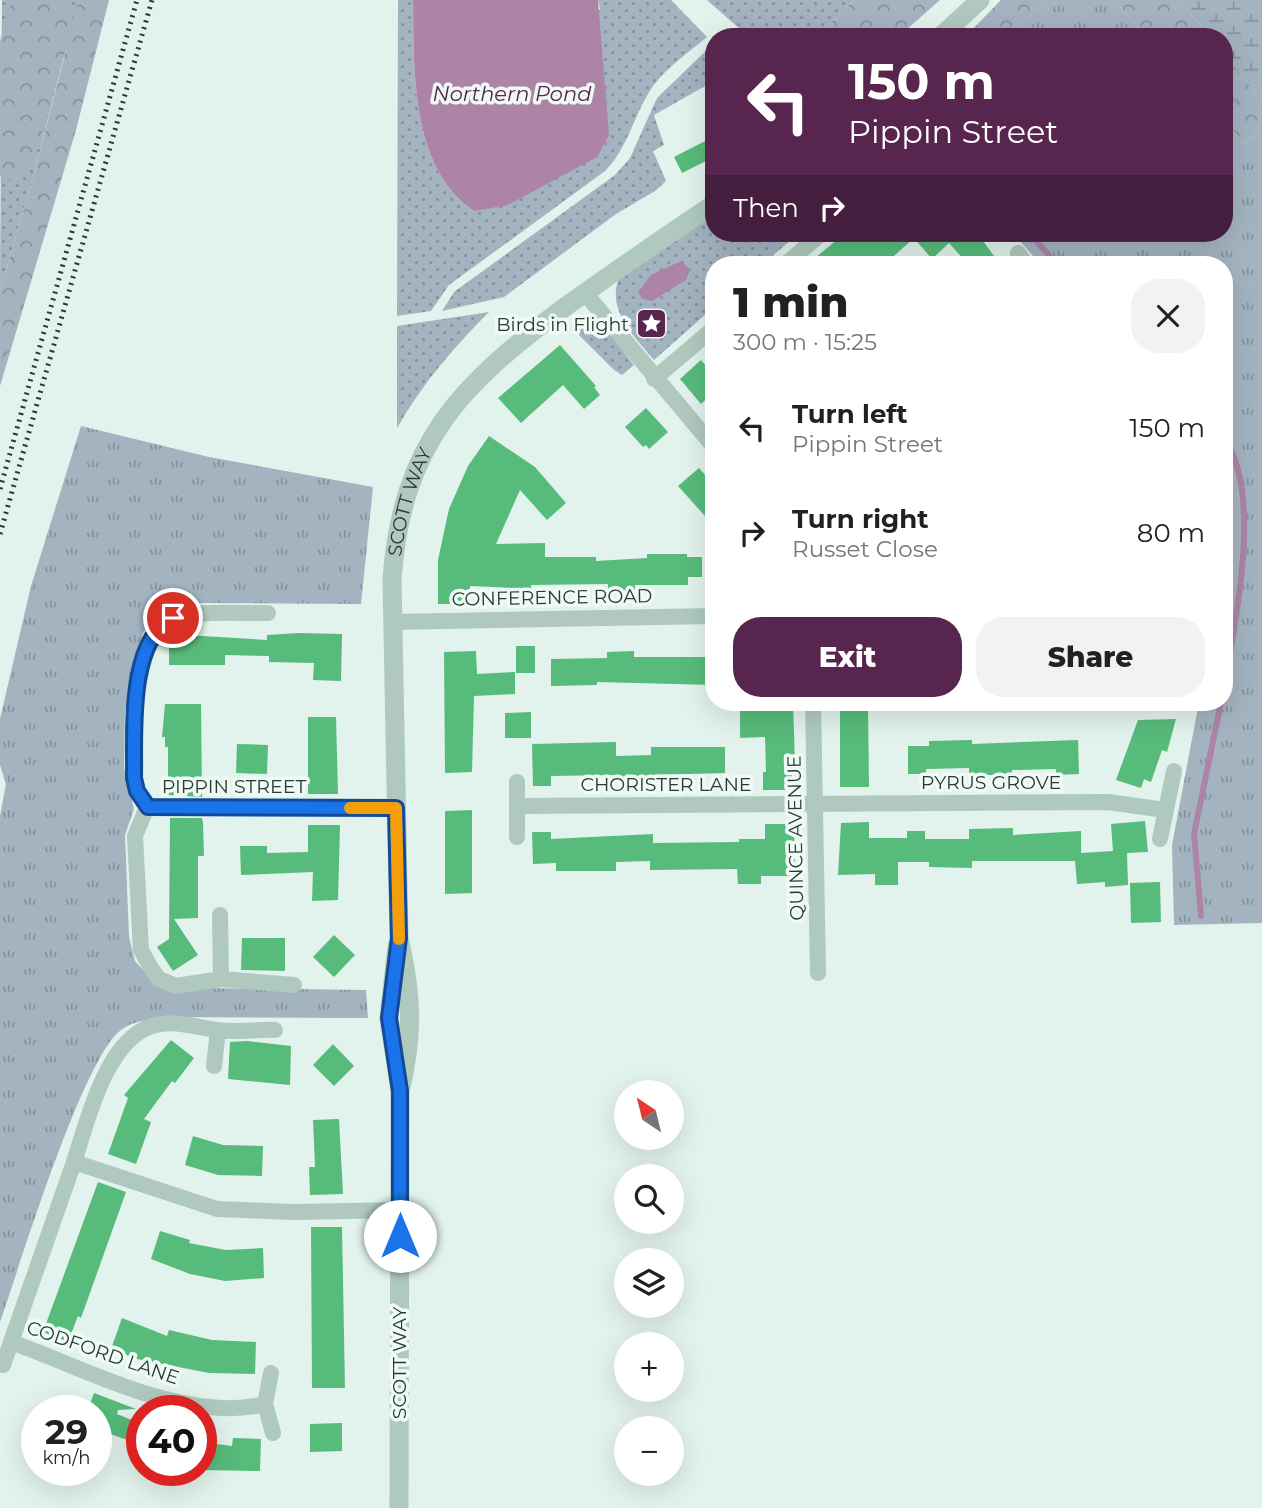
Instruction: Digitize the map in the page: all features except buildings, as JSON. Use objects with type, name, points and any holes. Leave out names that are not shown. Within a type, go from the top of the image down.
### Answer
[{"type":"street","points":[[950,28],[980,0]]},
{"type":"street","name":"SCOTT WAY","points":[[399,1508],[400,1091],[412,1022],[409,987],[399,938],[392,622],[396,535],[409,486],[430,439],[456,401],[486,369],[585,293],[705,210]]},
{"type":"street","points":[[795,256],[812,242]]},
{"type":"street","points":[[585,293],[654,379],[705,437]]},
{"type":"street","points":[[654,379],[705,336]]},
{"type":"street","points":[[148,807],[137,791],[134,778],[136,707],[142,667],[153,633],[164,623],[180,615],[268,613]]},
{"type":"street","name":"CONFERENCE ROAD","points":[[392,622],[705,615]]},
{"type":"street","name":"QUINCE AVENUE","points":[[813,711],[818,973]]},
{"type":"street","points":[[1160,839],[1174,771]]},
{"type":"street","points":[[517,782],[517,837]]},
{"type":"street","name":"PYRUS GROVE","points":[[816,804],[1108,803],[1165,810]]},
{"type":"street","name":"CHORISTER LANE","points":[[517,806],[816,804]]},
{"type":"street","name":"PIPPIN STREET","points":[[294,985],[220,978],[176,986],[159,979],[141,950],[135,836],[148,807],[396,808]]},
{"type":"street","points":[[220,915],[220,978]]},
{"type":"street","points":[[2,1365],[100,1086],[112,1062],[126,1044],[151,1026],[175,1023],[218,1030],[275,1030]]},
{"type":"street","points":[[214,1066],[218,1030]]},
{"type":"street","points":[[74,1162],[217,1209],[294,1212],[400,1210]]},
{"type":"street","name":"CODFORD LANE","points":[[10,1342],[169,1401],[216,1406],[253,1407],[265,1404]]},
{"type":"street","points":[[271,1373],[265,1404],[273,1433]]},
{"type":"green space","points":[[2,0],[78,0],[33,178],[0,290]]},
{"type":"green space","points":[[12,0],[72,0],[71,25],[78,0],[109,0],[76,130],[0,386],[0,290],[33,178],[67,46],[35,155],[17,181],[0,176],[0,41]]},
{"type":"green space","points":[[398,0],[413,0],[416,86],[427,144],[438,170],[453,192],[474,211],[600,9],[598,0],[671,0],[705,35],[705,39],[675,63],[653,86],[613,162],[605,171],[449,285],[431,311],[397,316]]},
{"type":"green space","points":[[707,0],[854,0],[825,28],[739,28]]},
{"type":"green space","points":[[854,0],[940,0],[908,28],[825,28]]},
{"type":"green space","points":[[1001,0],[1045,0],[1017,28],[974,28]]},
{"type":"green space","points":[[1045,0],[1114,0],[1138,28],[1017,28]]},
{"type":"green space","points":[[1114,0],[1179,0],[1202,28],[1138,28]]},
{"type":"green space","points":[[1179,0],[1262,0],[1262,100],[1233,65],[1233,28],[1202,28]]},
{"type":"green space","points":[[705,52],[705,86],[654,115],[664,145],[653,151],[666,181],[655,191],[616,214],[504,297],[442,311],[454,292],[615,175],[630,158],[657,98]]},
{"type":"green space","points":[[1233,65],[1262,100],[1262,131],[1244,143],[1233,131]]},
{"type":"green space","points":[[1233,131],[1244,143],[1262,131],[1262,923],[1174,925],[1172,845],[1197,711],[1233,711],[1233,256],[1033,256],[1021,242],[1233,242]]},
{"type":"green space","points":[[705,220],[705,242],[789,242],[772,256],[705,256],[705,315],[654,360],[619,312],[616,290],[619,278]]},
{"type":"green space","points":[[489,312],[439,367],[397,428],[397,326]]},
{"type":"green space","points":[[583,320],[591,321],[605,330],[634,365],[622,375],[614,370],[571,327]]},
{"type":"green space","points":[[81,426],[209,457],[373,487],[361,604],[195,603],[165,612],[151,621],[143,633],[125,712],[124,768],[134,809],[125,835],[129,937],[135,961],[151,979],[204,988],[366,990],[368,1018],[162,1017],[136,1023],[121,1030],[105,1049],[71,1120],[0,1322],[0,816],[6,784],[0,765],[0,719],[31,586]]},
{"type":"water","name":"Northern Pond","points":[[413,0],[598,0],[609,135],[597,157],[508,205],[474,211],[453,192],[438,170],[427,144],[416,86]]},
{"type":"water","points":[[681,261],[690,270],[686,280],[652,301],[643,299],[638,293],[651,275]]},
{"type":"waterway","points":[[1038,242],[1049,256]]},
{"type":"waterway","points":[[1233,457],[1242,491],[1244,523],[1240,591],[1233,636]]},
{"type":"waterway","points":[[1201,916],[1194,834],[1219,711]]},
{"type":"railway","points":[[0,489],[137,0]]},
{"type":"railway","points":[[0,534],[152,0]]},
{"type":"slow traffic","points":[[350,808],[396,808],[399,939]]},
{"type":"place","name":"Birds in Flight","points":[[652,324]]},
{"type":"route","points":[[173,618],[153,633],[138,683],[134,778],[137,791],[148,807],[396,808],[399,938],[389,1018],[391,1046],[400,1091],[400,1236]]}]
